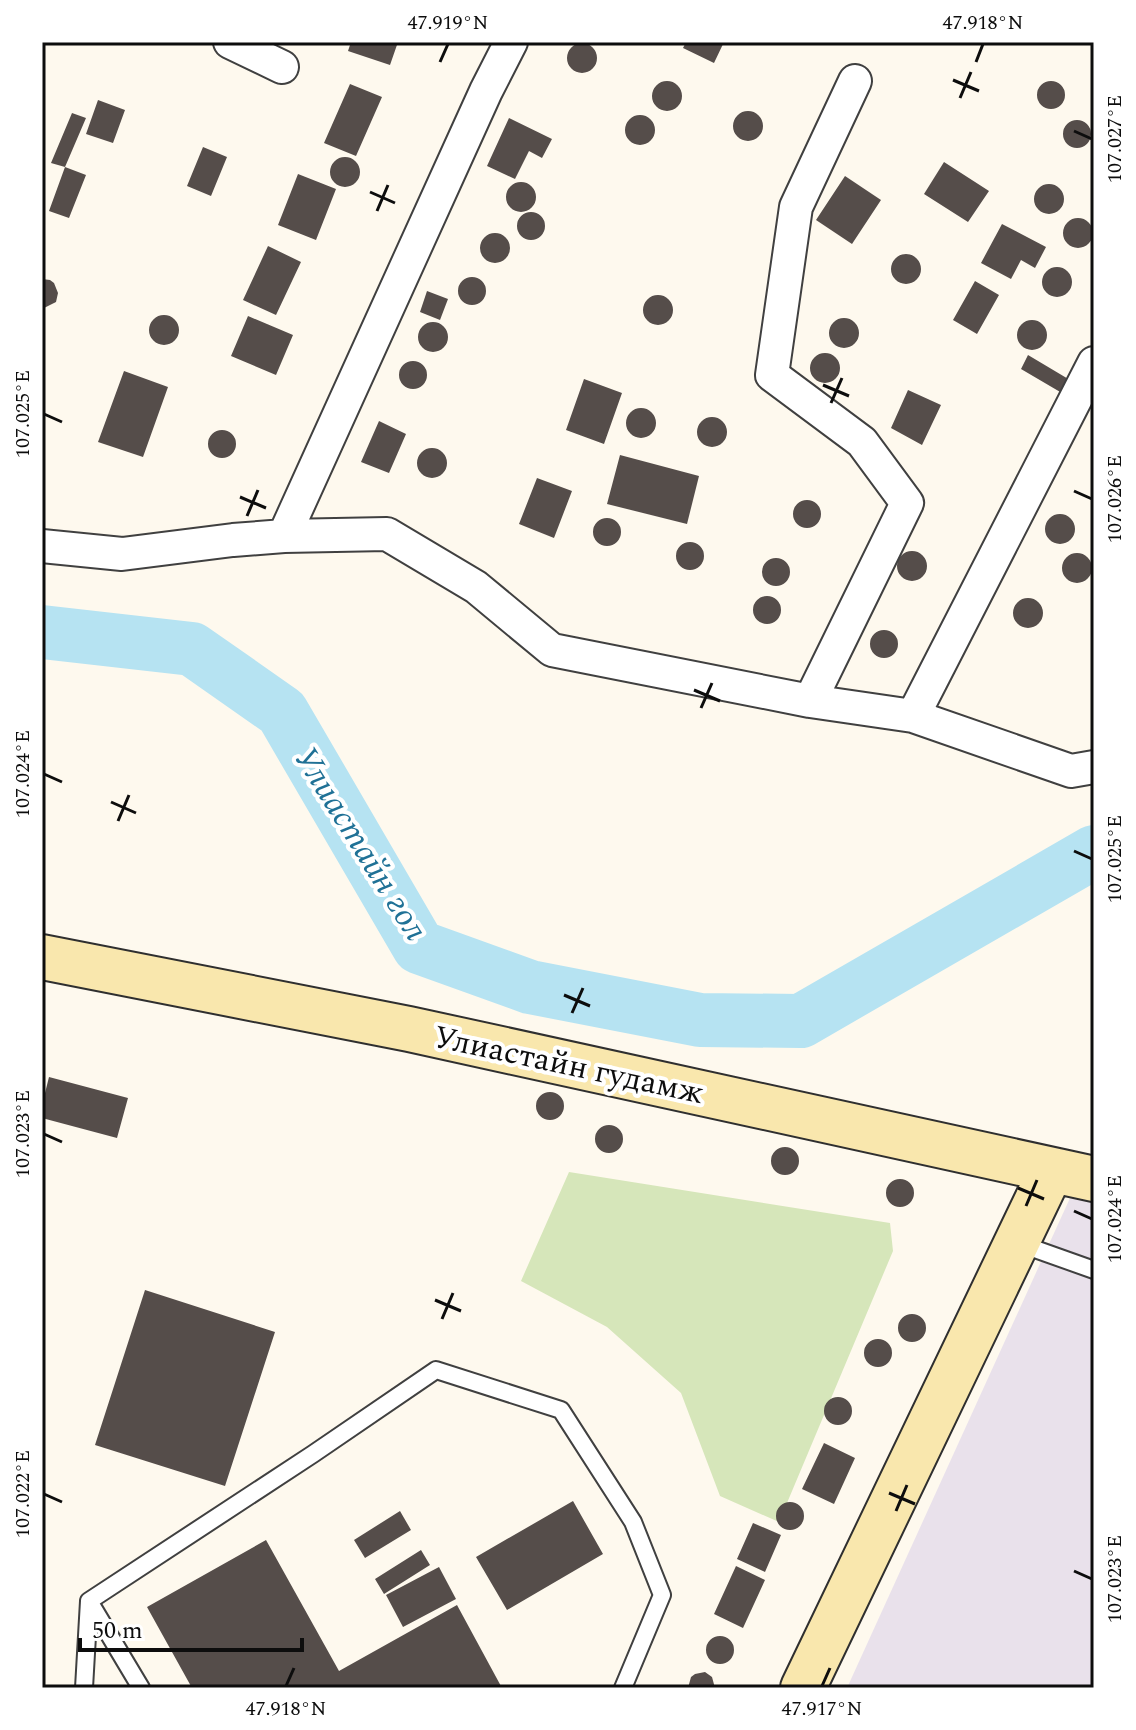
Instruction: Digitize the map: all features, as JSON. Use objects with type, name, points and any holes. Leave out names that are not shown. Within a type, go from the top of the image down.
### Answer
[{"type":"main road","name":"Улиастайн гудамж","points":[[42,957],[409,1029],[1094,1179]]},
{"type":"main road","points":[[803,1688],[1051,1171]]},
{"type":"street","points":[[230,42],[282,67]]},
{"type":"street","points":[[284,536],[479,105],[511,42]]},
{"type":"street","points":[[810,701],[907,503],[862,442],[772,375],[796,207],[855,81]]},
{"type":"street","points":[[913,716],[1094,363]]},
{"type":"street","points":[[42,546],[122,554],[284,536],[387,534],[476,587],[552,650],[810,701],[913,716],[1071,771],[1094,767]]},
{"type":"lane","points":[[1016,1243],[1094,1270]]},
{"type":"lane","points":[[89,1601],[436,1370],[561,1410],[633,1522],[662,1595],[623,1688]]},
{"type":"lane","points":[[84,1688],[89,1601]]},
{"type":"lane","points":[[89,1601],[141,1688]]},
{"type":"shaded area","points":[[1070,1198],[1094,1203],[1094,1688],[847,1688]]},
{"type":"green space","points":[[569,1172],[890,1223],[893,1251],[779,1522],[720,1496],[681,1393],[607,1327],[521,1281]]},
{"type":"building","points":[[351,42],[398,42],[390,65],[348,51]]},
{"type":"building","points":[[686,42],[724,42],[714,63],[683,48]]},
{"type":"building","points":[[582,43],[592,48],[597,58],[592,68],[582,73],[572,68],[567,58],[572,48]]},
{"type":"building","points":[[667,81],[677,86],[682,96],[677,106],[667,111],[657,106],[652,96],[657,86]]},
{"type":"building","points":[[1051,81],[1061,85],[1065,95],[1061,105],[1051,109],[1041,105],[1037,95],[1041,85]]},
{"type":"building","points":[[350,84],[382,97],[356,156],[324,143]]},
{"type":"building","points":[[98,100],[125,110],[113,143],[86,134]]},
{"type":"building","points":[[748,111],[758,116],[763,126],[758,136],[748,141],[738,136],[733,126],[738,116]]},
{"type":"building","points":[[72,113],[86,118],[65,167],[51,163]]},
{"type":"building","points":[[640,115],[650,120],[655,130],[650,140],[640,145],[630,140],[625,130],[630,120]]},
{"type":"building","points":[[509,118],[552,139],[542,158],[529,151],[515,179],[487,166]]},
{"type":"building","points":[[1077,120],[1087,124],[1091,134],[1087,144],[1077,148],[1067,144],[1063,134],[1067,124]]},
{"type":"building","points":[[203,147],[227,157],[211,196],[187,186]]},
{"type":"building","points":[[345,157],[355,162],[360,172],[355,182],[345,187],[335,182],[330,172],[335,162]]},
{"type":"building","points":[[944,162],[989,191],[968,222],[924,194]]},
{"type":"building","points":[[65,167],[86,175],[69,218],[49,211]]},
{"type":"building","points":[[298,174],[336,189],[316,240],[278,225]]},
{"type":"building","points":[[845,176],[881,200],[852,244],[816,220]]},
{"type":"building","points":[[521,182],[531,187],[536,197],[531,207],[521,212],[511,207],[506,197],[511,187]]},
{"type":"building","points":[[1049,184],[1059,189],[1064,199],[1059,209],[1049,214],[1039,209],[1034,199],[1039,189]]},
{"type":"building","points":[[531,212],[541,216],[545,226],[541,236],[531,240],[521,236],[517,226],[521,216]]},
{"type":"building","points":[[1078,218],[1088,223],[1093,233],[1088,243],[1078,248],[1068,243],[1063,233],[1068,223]]},
{"type":"building","points":[[1002,224],[1046,247],[1035,268],[1021,260],[1011,279],[981,263]]},
{"type":"building","points":[[495,233],[505,238],[510,248],[505,258],[495,263],[485,258],[480,248],[485,238]]},
{"type":"building","points":[[268,246],[301,262],[276,315],[243,300]]},
{"type":"building","points":[[906,254],[916,259],[921,269],[916,279],[906,284],[896,279],[891,269],[896,259]]},
{"type":"building","points":[[1057,267],[1067,272],[1072,282],[1067,292],[1057,297],[1047,292],[1042,282],[1047,272]]},
{"type":"building","points":[[472,277],[482,281],[486,291],[482,301],[472,305],[462,301],[458,291],[462,281]]},
{"type":"building","points":[[42,279],[54,283],[58,293],[56,302],[44,308],[42,308]]},
{"type":"building","points":[[975,281],[999,295],[977,334],[953,320]]},
{"type":"building","points":[[427,291],[448,299],[440,320],[420,312]]},
{"type":"building","points":[[658,295],[668,300],[673,310],[668,320],[658,325],[648,320],[643,310],[648,300]]},
{"type":"building","points":[[164,315],[174,320],[179,330],[174,340],[164,345],[154,340],[149,330],[154,320]]},
{"type":"building","points":[[248,316],[293,335],[276,375],[231,356]]},
{"type":"building","points":[[844,318],[854,323],[859,333],[854,343],[844,348],[834,343],[829,333],[834,323]]},
{"type":"building","points":[[1032,320],[1042,325],[1047,335],[1042,345],[1032,350],[1022,345],[1017,335],[1022,325]]},
{"type":"building","points":[[433,322],[443,327],[448,337],[443,347],[433,352],[423,347],[418,337],[423,327]]},
{"type":"building","points":[[825,353],[835,358],[840,368],[835,378],[825,383],[815,378],[810,368],[815,358]]},
{"type":"building","points":[[1028,355],[1075,383],[1067,396],[1021,369]]},
{"type":"building","points":[[413,361],[423,365],[427,375],[423,385],[413,389],[403,385],[399,375],[403,365]]},
{"type":"building","points":[[124,371],[168,387],[143,457],[98,442]]},
{"type":"building","points":[[584,379],[622,393],[604,444],[566,430]]},
{"type":"building","points":[[908,390],[941,405],[922,445],[891,428]]},
{"type":"building","points":[[641,408],[651,413],[656,423],[651,433],[641,438],[631,433],[626,423],[631,413]]},
{"type":"building","points":[[712,417],[722,422],[727,432],[722,442],[712,447],[702,442],[697,432],[702,422]]},
{"type":"building","points":[[379,421],[406,434],[389,473],[361,462]]},
{"type":"building","points":[[222,430],[232,434],[236,444],[232,454],[222,458],[212,454],[208,444],[212,434]]},
{"type":"building","points":[[432,448],[442,453],[447,463],[442,473],[432,478],[422,473],[417,463],[422,453]]},
{"type":"building","points":[[620,455],[699,476],[687,524],[607,504]]},
{"type":"building","points":[[537,478],[572,491],[554,538],[519,524]]},
{"type":"building","points":[[807,500],[817,504],[821,514],[817,524],[807,528],[797,524],[793,514],[797,504]]},
{"type":"building","points":[[1060,514],[1070,519],[1075,529],[1070,539],[1060,544],[1050,539],[1045,529],[1050,519]]},
{"type":"building","points":[[607,518],[617,522],[621,532],[617,542],[607,546],[597,542],[593,532],[597,522]]},
{"type":"building","points":[[690,542],[700,546],[704,556],[700,566],[690,570],[680,566],[676,556],[680,546]]},
{"type":"building","points":[[912,551],[922,556],[927,566],[922,576],[912,581],[902,576],[897,566],[902,556]]},
{"type":"building","points":[[1077,553],[1087,558],[1092,568],[1087,578],[1077,583],[1067,578],[1062,568],[1067,558]]},
{"type":"building","points":[[776,558],[786,562],[790,572],[786,582],[776,586],[766,582],[762,572],[766,562]]},
{"type":"building","points":[[767,596],[777,600],[781,610],[777,620],[767,624],[757,620],[753,610],[757,600]]},
{"type":"building","points":[[1028,598],[1038,603],[1043,613],[1038,623],[1028,628],[1018,623],[1013,613],[1018,603]]},
{"type":"building","points":[[884,630],[894,634],[898,644],[894,654],[884,658],[874,654],[870,644],[874,634]]},
{"type":"building","points":[[49,1077],[128,1098],[117,1138],[42,1118]]},
{"type":"building","points":[[550,1092],[560,1096],[564,1106],[560,1116],[550,1120],[540,1116],[536,1106],[540,1096]]},
{"type":"building","points":[[609,1125],[619,1129],[623,1139],[619,1149],[609,1153],[599,1149],[595,1139],[599,1129]]},
{"type":"building","points":[[785,1147],[795,1151],[799,1161],[795,1171],[785,1175],[775,1171],[771,1161],[775,1151]]},
{"type":"building","points":[[900,1179],[910,1183],[914,1193],[910,1203],[900,1207],[890,1203],[886,1193],[890,1183]]},
{"type":"building","points":[[145,1290],[275,1332],[225,1486],[95,1445]]},
{"type":"building","points":[[912,1314],[922,1318],[926,1328],[922,1338],[912,1342],[902,1338],[898,1328],[902,1318]]},
{"type":"building","points":[[878,1339],[888,1343],[892,1353],[888,1363],[878,1367],[868,1363],[864,1353],[868,1343]]},
{"type":"building","points":[[838,1397],[848,1401],[852,1411],[848,1421],[838,1425],[828,1421],[824,1411],[828,1401]]},
{"type":"building","points":[[824,1443],[855,1458],[834,1504],[802,1489]]},
{"type":"building","points":[[573,1501],[603,1554],[507,1610],[476,1557]]},
{"type":"building","points":[[790,1502],[800,1506],[804,1516],[800,1526],[790,1530],[780,1526],[776,1516],[780,1506]]},
{"type":"building","points":[[400,1511],[411,1530],[365,1558],[354,1540]]},
{"type":"building","points":[[753,1523],[781,1535],[765,1572],[737,1559]]},
{"type":"building","points":[[266,1540],[339,1671],[457,1605],[502,1688],[192,1688],[147,1607]]},
{"type":"building","points":[[421,1550],[430,1565],[384,1594],[375,1579]]},
{"type":"building","points":[[736,1566],[765,1580],[743,1628],[714,1614]]},
{"type":"building","points":[[439,1567],[456,1599],[403,1627],[386,1595]]},
{"type":"building","points":[[720,1636],[730,1640],[734,1650],[730,1660],[720,1664],[710,1660],[706,1650],[710,1640]]},
{"type":"building","points":[[705,1672],[712,1677],[715,1688],[688,1688],[691,1677]]},
{"type":"waterway","name":"Улиастайн гол","points":[[42,632],[192,649],[282,712],[419,947],[530,987],[700,1020],[801,1021],[1094,852]]}]
